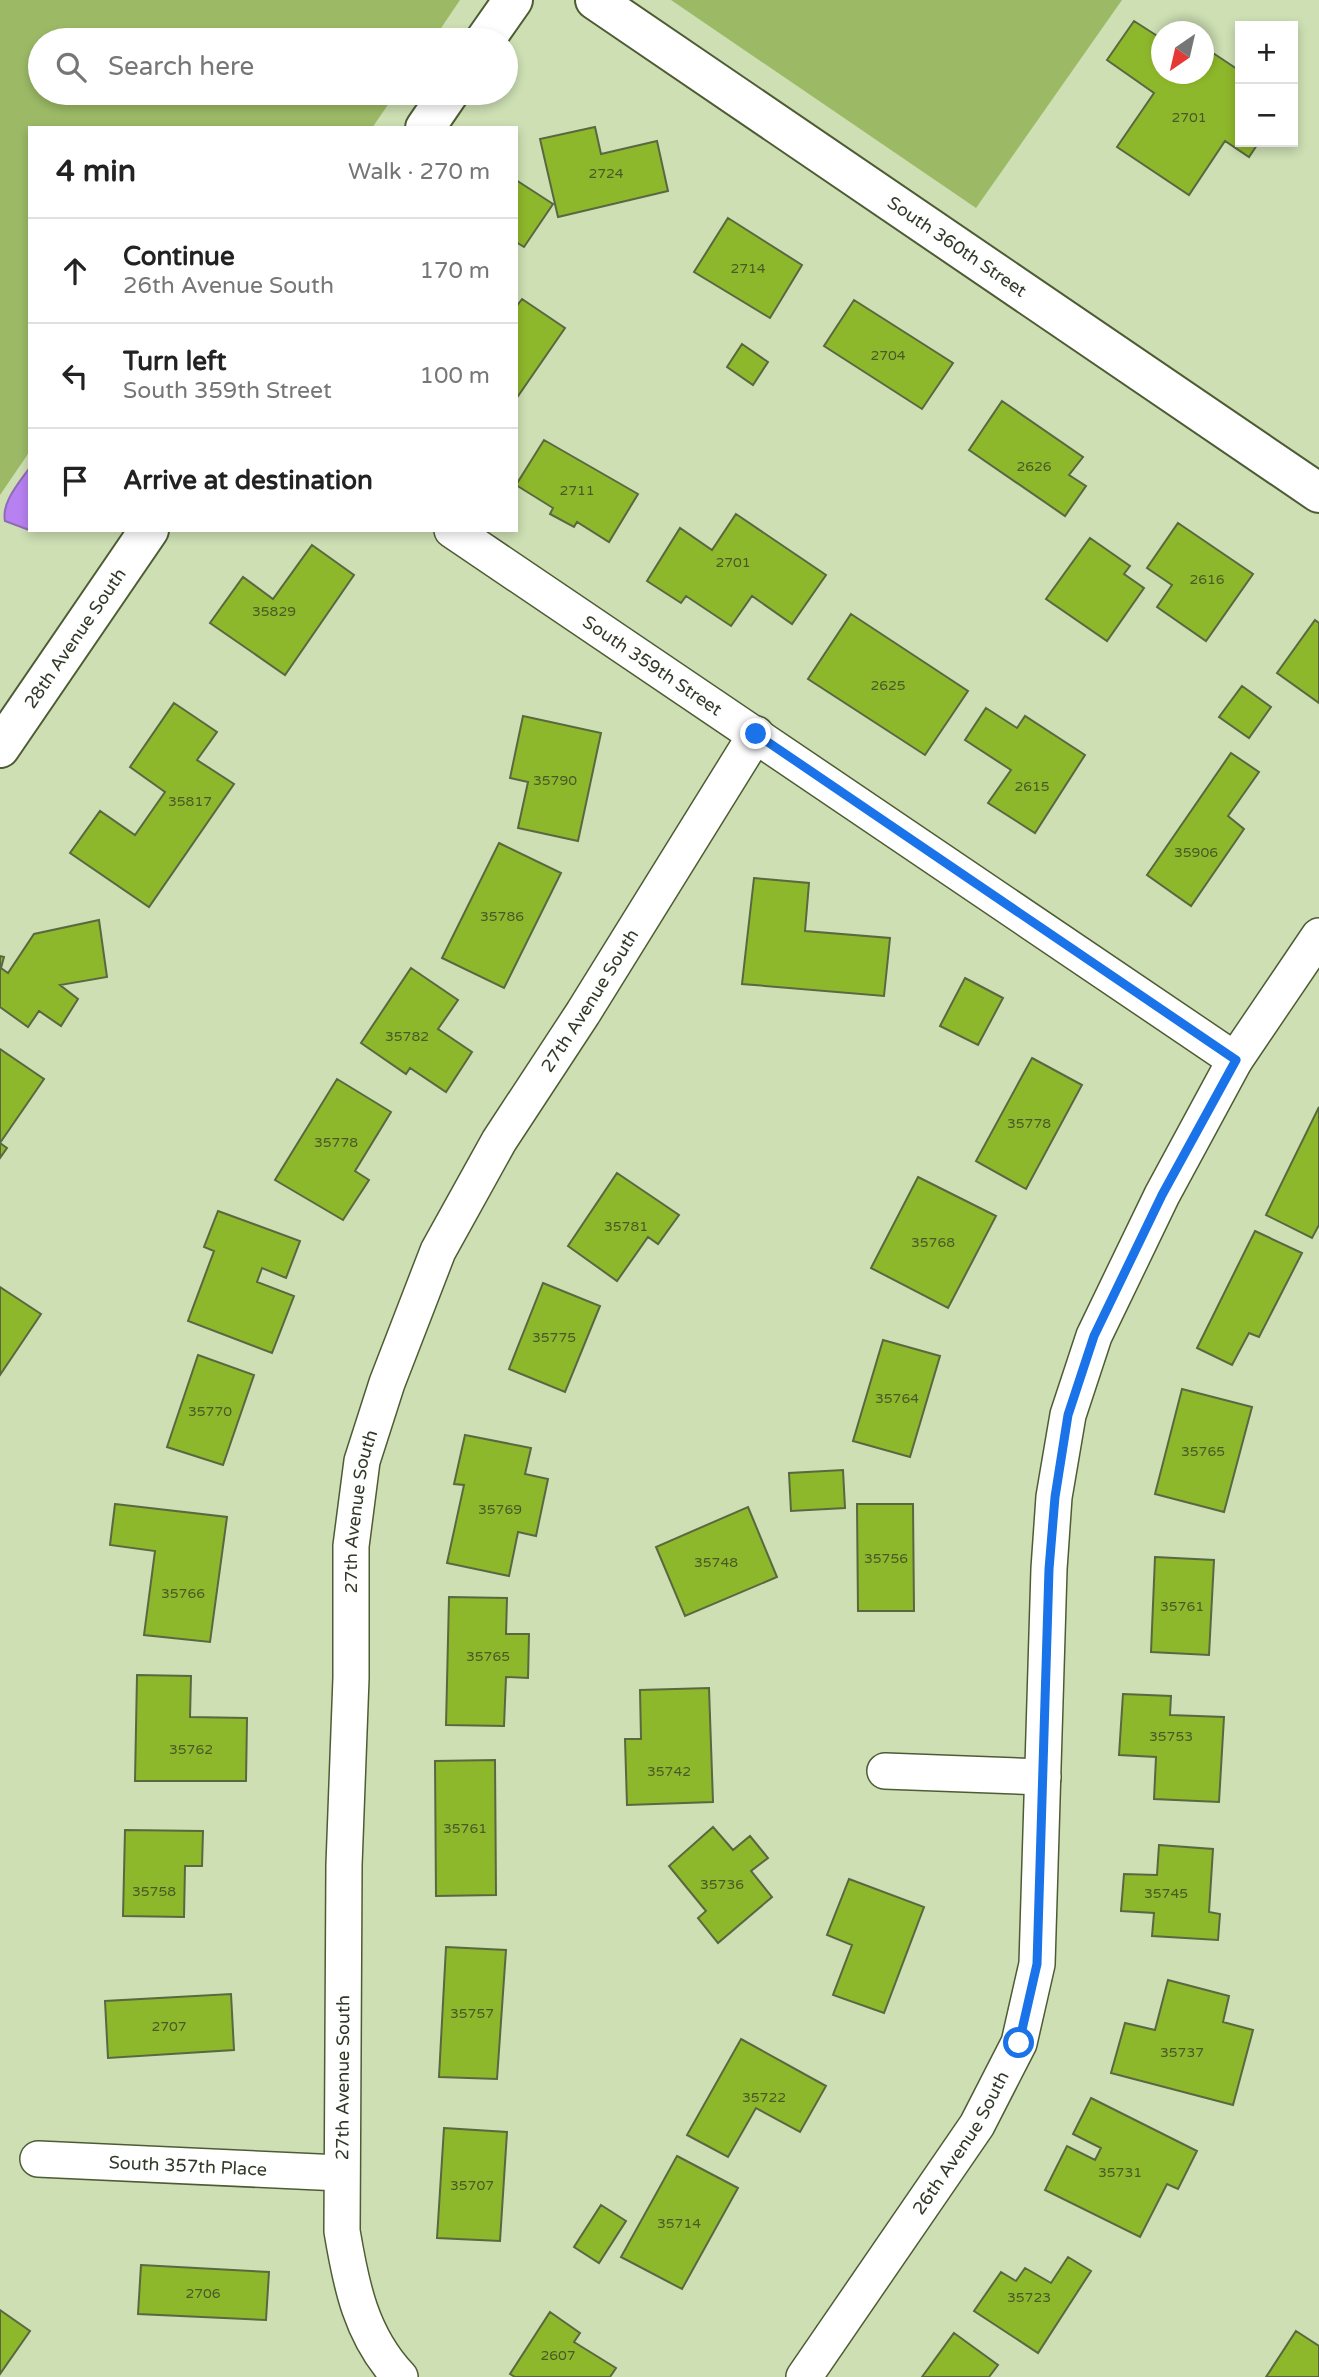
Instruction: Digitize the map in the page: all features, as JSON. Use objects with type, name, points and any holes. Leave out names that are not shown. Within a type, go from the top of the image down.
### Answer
[{"type":"street","points":[[493,28],[513,0]]},
{"type":"street","name":"South 360th Street","points":[[595,0],[1319,493]]},
{"type":"street","points":[[426,126],[441,105]]},
{"type":"street","name":"28th Avenue South","points":[[0,748],[148,532]]},
{"type":"street","name":"South 359th Street","points":[[455,532],[1236,1060]]},
{"type":"street","name":"27th Avenue South","points":[[400,2377],[384,2361],[365,2327],[350,2283],[342,2231],[340,2173],[351,1546],[362,1461],[387,1383],[438,1251],[499,1141],[583,1013],[756,734]]},
{"type":"street","name":"26th Avenue South","points":[[804,2377],[976,2125],[1019,2043],[1037,1964],[1049,1569],[1055,1497],[1068,1415],[1094,1336],[1162,1195],[1236,1060],[1319,936]]},
{"type":"street","points":[[885,1771],[1043,1777]]},
{"type":"street","name":"South 357th Place","points":[[38,2159],[340,2173]]},
{"type":"green space","points":[[0,0],[460,0],[441,28],[28,28],[28,105],[388,105],[373,126],[28,126],[28,454],[0,495]]},
{"type":"green space","points":[[671,0],[1122,0],[976,208]]},
{"type":"shaded area","points":[[28,470],[28,530],[5,521],[6,507],[12,492]]},
{"type":"building","points":[[1134,21],[1151,32],[1151,84],[1214,84],[1214,54],[1235,68],[1235,147],[1256,147],[1249,157],[1225,141],[1189,195],[1117,147],[1154,93],[1107,60]]},
{"type":"building","points":[[595,127],[601,154],[657,141],[668,191],[558,217],[540,139]]},
{"type":"building","points":[[518,181],[553,204],[524,247],[518,243]]},
{"type":"building","points":[[728,218],[802,265],[770,318],[694,272]]},
{"type":"building","points":[[522,299],[565,328],[518,396],[518,304]]},
{"type":"building","points":[[854,300],[953,363],[922,409],[824,346]]},
{"type":"building","points":[[742,344],[768,362],[753,385],[727,367]]},
{"type":"building","points":[[1002,401],[1083,457],[1069,475],[1086,486],[1065,516],[969,450]]},
{"type":"building","points":[[544,440],[638,494],[609,542],[577,522],[574,527],[550,514],[553,508],[518,486],[518,482]]},
{"type":"building","points":[[736,514],[826,575],[792,624],[752,596],[731,626],[686,596],[681,603],[647,581],[680,528],[712,550]]},
{"type":"building","points":[[1178,523],[1253,574],[1206,641],[1157,607],[1172,585],[1147,568]]},
{"type":"building","points":[[1090,538],[1130,566],[1124,574],[1144,588],[1107,641],[1046,599]]},
{"type":"building","points":[[312,545],[354,575],[285,675],[210,623],[243,577],[273,599]]},
{"type":"building","points":[[851,614],[968,691],[925,755],[808,679]]},
{"type":"building","points":[[1315,620],[1319,623],[1319,703],[1277,673]]},
{"type":"building","points":[[1242,686],[1271,707],[1249,738],[1219,717]]},
{"type":"building","points":[[174,703],[217,732],[197,760],[234,784],[149,907],[70,853],[100,811],[135,835],[165,792],[130,767]]},
{"type":"building","points":[[986,708],[1017,728],[1025,716],[1085,755],[1035,833],[988,803],[1011,770],[965,740]]},
{"type":"building","points":[[523,716],[601,733],[578,841],[518,828],[528,782],[510,778]]},
{"type":"building","points":[[1231,753],[1259,772],[1228,816],[1244,829],[1191,906],[1147,875]]},
{"type":"building","points":[[499,843],[561,873],[504,988],[442,958]]},
{"type":"building","points":[[754,878],[809,883],[805,931],[890,938],[884,996],[742,984]]},
{"type":"building","points":[[99,920],[107,977],[60,985],[78,999],[61,1026],[39,1011],[28,1027],[0,1007],[0,956],[4,957],[1,968],[8,973],[34,934]]},
{"type":"building","points":[[411,968],[458,1000],[438,1029],[472,1052],[446,1092],[410,1068],[406,1074],[361,1043]]},
{"type":"building","points":[[965,978],[1003,998],[978,1045],[940,1026]]},
{"type":"building","points":[[0,1049],[44,1079],[0,1143]]},
{"type":"building","points":[[1032,1058],[1082,1085],[1026,1189],[976,1161]]},
{"type":"building","points":[[337,1079],[391,1112],[355,1171],[369,1180],[343,1220],[275,1180]]},
{"type":"building","points":[[1319,1107],[1319,1225],[1312,1238],[1266,1215]]},
{"type":"building","points":[[0,1143],[7,1148],[0,1158]]},
{"type":"building","points":[[617,1173],[679,1215],[658,1244],[648,1237],[617,1281],[568,1246]]},
{"type":"building","points":[[918,1177],[996,1216],[948,1308],[871,1268]]},
{"type":"building","points":[[218,1211],[300,1241],[286,1278],[262,1268],[257,1282],[294,1296],[272,1353],[188,1321],[214,1251],[204,1247]]},
{"type":"building","points":[[1255,1231],[1302,1253],[1259,1337],[1249,1333],[1232,1365],[1197,1348]]},
{"type":"building","points":[[543,1283],[600,1306],[565,1392],[509,1369]]},
{"type":"building","points":[[0,1287],[41,1314],[0,1375]]},
{"type":"building","points":[[883,1340],[940,1356],[910,1457],[853,1441]]},
{"type":"building","points":[[198,1355],[254,1375],[223,1465],[167,1447]]},
{"type":"building","points":[[1182,1389],[1252,1407],[1224,1512],[1155,1494]]},
{"type":"building","points":[[465,1435],[531,1448],[525,1474],[548,1479],[536,1536],[518,1532],[509,1576],[447,1563],[464,1485],[454,1484]]},
{"type":"building","points":[[843,1470],[845,1508],[791,1511],[789,1473]]},
{"type":"building","points":[[115,1504],[227,1517],[210,1642],[144,1635],[155,1551],[110,1545]]},
{"type":"building","points":[[857,1504],[913,1504],[914,1611],[858,1611]]},
{"type":"building","points":[[748,1507],[777,1577],[685,1616],[656,1547]]},
{"type":"building","points":[[1155,1557],[1214,1560],[1209,1655],[1151,1652]]},
{"type":"building","points":[[449,1597],[507,1598],[506,1634],[529,1634],[528,1678],[506,1677],[504,1726],[446,1725]]},
{"type":"building","points":[[137,1675],[191,1676],[190,1717],[247,1718],[246,1781],[135,1781]]},
{"type":"building","points":[[709,1688],[713,1802],[627,1805],[625,1739],[641,1739],[640,1690]]},
{"type":"building","points":[[1123,1694],[1171,1696],[1170,1715],[1224,1717],[1219,1802],[1154,1799],[1156,1757],[1119,1755]]},
{"type":"building","points":[[495,1760],[496,1895],[436,1896],[435,1761]]},
{"type":"building","points":[[713,1827],[733,1850],[750,1836],[768,1858],[751,1871],[772,1897],[718,1943],[698,1918],[706,1911],[669,1866]]},
{"type":"building","points":[[125,1830],[203,1831],[202,1866],[185,1866],[184,1917],[123,1916]]},
{"type":"building","points":[[1159,1845],[1213,1849],[1209,1912],[1220,1914],[1218,1940],[1152,1936],[1154,1913],[1121,1911],[1124,1874],[1157,1875]]},
{"type":"building","points":[[849,1879],[924,1907],[884,2013],[833,1995],[852,1945],[827,1935]]},
{"type":"building","points":[[446,1947],[506,1950],[497,2079],[439,2077]]},
{"type":"building","points":[[1168,1980],[1229,1996],[1223,2022],[1253,2030],[1233,2105],[1111,2073],[1125,2023],[1155,2030]]},
{"type":"building","points":[[231,1994],[234,2050],[108,2058],[105,2001]]},
{"type":"building","points":[[741,2039],[826,2086],[800,2132],[756,2108],[728,2157],[687,2135]]},
{"type":"building","points":[[1091,2098],[1197,2151],[1178,2189],[1167,2184],[1140,2237],[1045,2190],[1067,2146],[1095,2160],[1101,2148],[1073,2134]]},
{"type":"building","points":[[444,2128],[507,2132],[500,2241],[437,2238]]},
{"type":"building","points":[[677,2156],[738,2188],[682,2289],[621,2257]]},
{"type":"building","points":[[601,2205],[626,2221],[599,2263],[574,2247]]},
{"type":"building","points":[[1068,2257],[1091,2271],[1038,2353],[974,2311],[1001,2272],[1016,2281],[1025,2268],[1051,2283]]},
{"type":"building","points":[[141,2265],[269,2272],[266,2320],[138,2314]]},
{"type":"building","points":[[0,2310],[30,2331],[0,2374]]},
{"type":"building","points":[[550,2312],[580,2333],[574,2342],[616,2368],[610,2377],[515,2377],[510,2374]]},
{"type":"building","points":[[1296,2331],[1319,2346],[1319,2377],[1266,2377]]},
{"type":"building","points":[[954,2333],[998,2365],[989,2377],[922,2377]]},
{"type":"route","points":[[756,734],[1236,1060],[1162,1195],[1094,1336],[1068,1415],[1055,1497],[1049,1569],[1037,1964],[1019,2043]]}]
